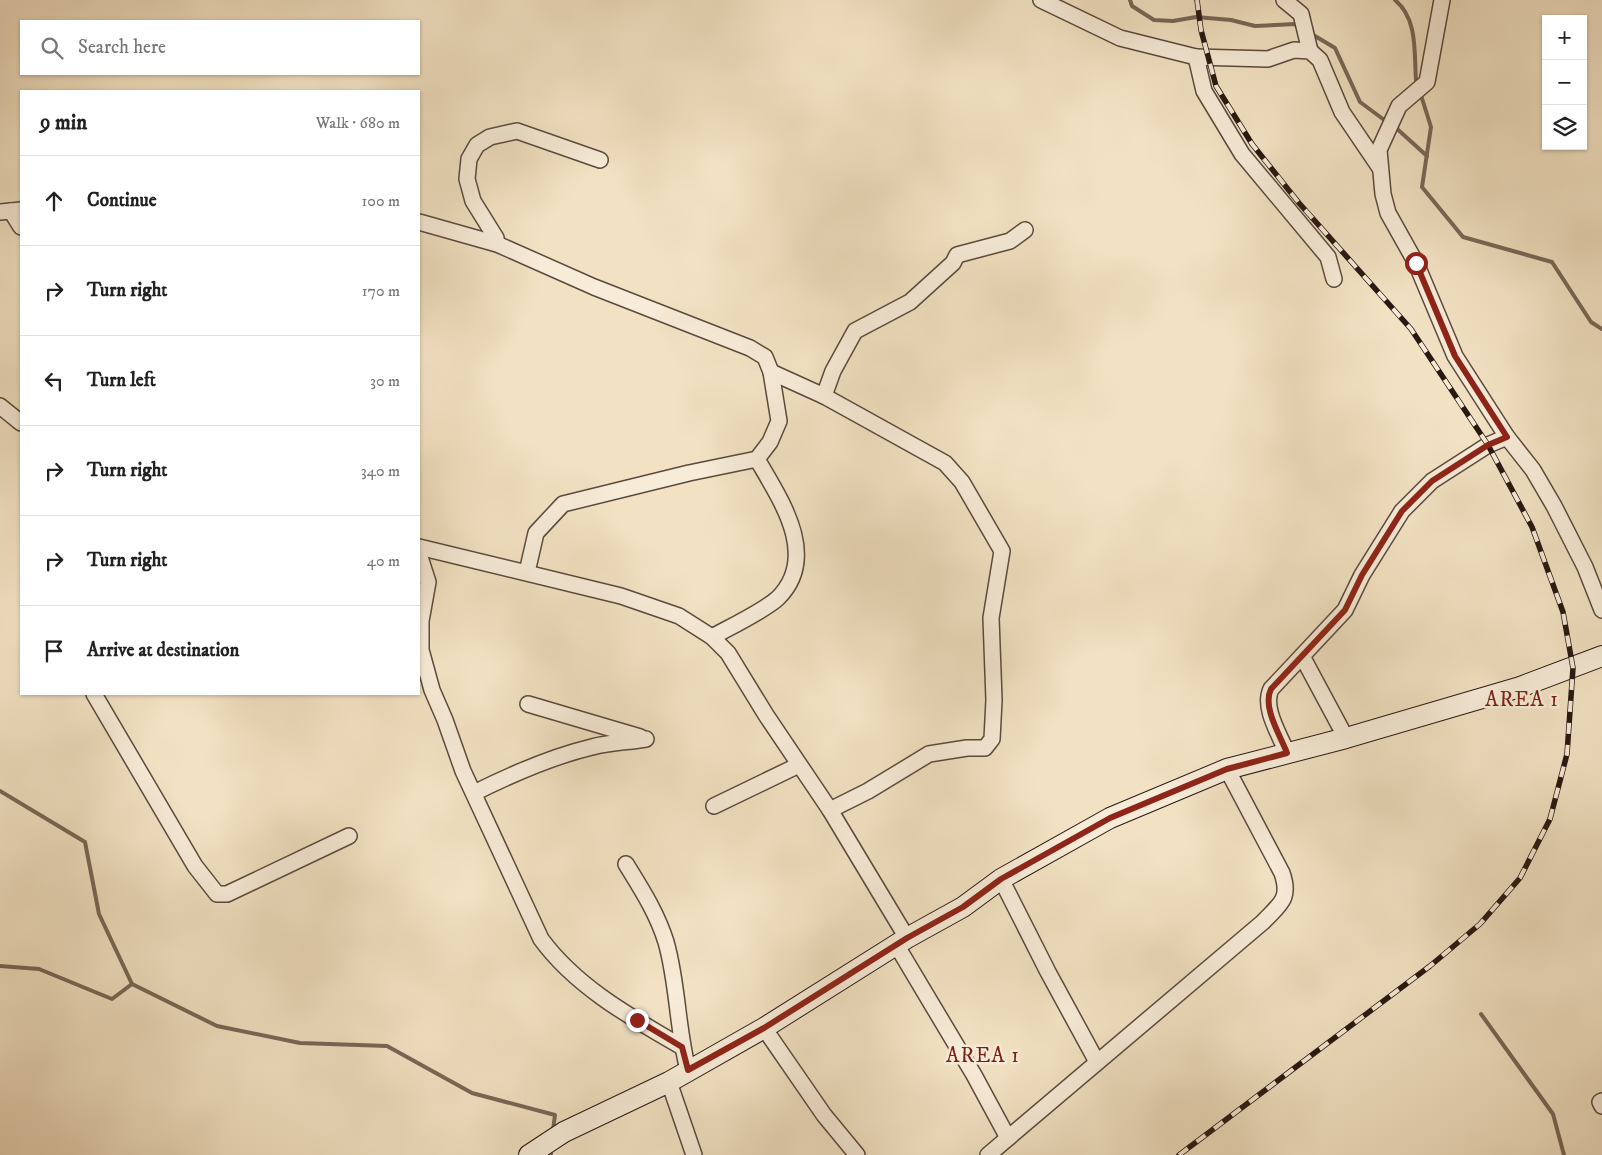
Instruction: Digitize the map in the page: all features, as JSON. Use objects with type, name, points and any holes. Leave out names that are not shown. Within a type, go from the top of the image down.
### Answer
[{"type":"main road","points":[[528,1155],[564,1132],[669,1082],[764,1028],[902,942],[963,907],[1001,879],[1110,818],[1227,769],[1346,738],[1520,687],[1602,656]]},
{"type":"street","points":[[1041,0],[1120,38],[1196,57],[1208,55],[1229,60],[1268,59],[1294,50],[1310,51]]},
{"type":"street","points":[[1284,0],[1301,14],[1310,51],[1320,60],[1342,112],[1381,170]]},
{"type":"street","points":[[1442,0],[1434,56],[1427,82],[1399,106],[1379,150],[1383,194],[1388,213],[1416,263],[1455,356],[1507,437],[1533,470],[1554,506],[1585,567],[1602,610]]},
{"type":"street","points":[[1196,57],[1204,91],[1237,146],[1273,194],[1328,257],[1334,279]]},
{"type":"street","points":[[497,244],[496,238],[472,201],[467,179],[469,159],[478,145],[490,137],[517,131],[600,160]]},
{"type":"street","points":[[11,211],[20,225]]},
{"type":"street","points":[[420,222],[497,244],[594,286],[750,348],[765,357],[771,372],[778,421],[770,442],[758,459],[689,473],[563,504],[536,533],[526,572]]},
{"type":"street","points":[[824,396],[833,371],[855,330],[910,302],[953,264],[957,255],[1010,241],[1025,230]]},
{"type":"street","points":[[771,372],[824,396],[919,448],[954,471],[1002,551],[991,618],[994,700],[992,739],[985,748],[967,748],[929,754],[868,791],[830,810]]},
{"type":"street","points":[[0,406],[20,422]]},
{"type":"street","points":[[1287,753],[1269,706],[1268,695],[1271,689],[1345,610],[1362,575],[1402,511],[1432,481],[1481,450],[1507,437]]},
{"type":"street","points":[[712,637],[776,599],[787,587],[793,572],[796,555],[792,525],[758,459]]},
{"type":"street","points":[[420,547],[621,596],[679,616],[712,637],[728,653],[830,810],[1008,1138]]},
{"type":"street","points":[[420,557],[428,582],[421,622],[420,650],[432,690],[446,720],[463,771],[541,939],[556,958],[614,1005],[682,1047]]},
{"type":"street","points":[[1302,656],[1346,738]]},
{"type":"street","points":[[95,695],[195,866],[217,894],[227,894],[349,836]]},
{"type":"street","points":[[474,793],[525,768],[555,757],[594,746],[646,739],[528,704]]},
{"type":"street","points":[[714,806],[799,764]]},
{"type":"street","points":[[988,1155],[1263,922],[1284,899],[1286,886],[1282,873],[1227,769]]},
{"type":"street","points":[[626,864],[654,910],[666,942],[682,1047],[688,1070]]},
{"type":"street","points":[[1001,879],[1048,972],[1098,1062]]},
{"type":"street","points":[[764,1028],[824,1116],[857,1155]]},
{"type":"street","points":[[669,1082],[694,1155]]},
{"type":"street","points":[[1602,1101],[1600,1102],[1602,1106]]},
{"type":"waterway","points":[[1130,0],[1132,6],[1154,20],[1173,21],[1196,17],[1231,20],[1255,26],[1295,24],[1300,27]]},
{"type":"waterway","points":[[1395,0],[1408,17],[1411,26],[1415,47],[1416,80]]},
{"type":"waterway","points":[[1310,33],[1335,48],[1360,102],[1387,122]]},
{"type":"waterway","points":[[1420,92],[1431,127],[1422,187],[1463,237],[1552,262],[1591,322],[1602,329]]},
{"type":"waterway","points":[[1395,127],[1427,156]]},
{"type":"waterway","points":[[0,791],[85,842],[99,914],[132,984],[217,1026],[300,1043],[387,1046],[472,1093],[555,1115],[553,1130]]},
{"type":"waterway","points":[[0,966],[39,969],[112,999],[132,984]]},
{"type":"waterway","points":[[1481,1014],[1553,1114],[1564,1155]]},
{"type":"railway","points":[[1179,1155],[1430,966],[1480,924],[1520,878],[1550,819],[1567,754],[1573,668],[1563,612],[1532,527],[1488,445],[1411,329],[1299,203],[1252,144],[1216,86],[1201,30],[1197,0]]},
{"type":"district","name":"AREA 1","points":[[1522,699]]},
{"type":"district","name":"AREA 1","points":[[983,1055]]},
{"type":"route","points":[[637,1020],[682,1047],[688,1070],[764,1028],[907,938],[963,907],[1001,879],[1110,818],[1227,769],[1287,753],[1269,706],[1268,695],[1271,689],[1345,610],[1362,575],[1402,511],[1432,481],[1488,445],[1507,437],[1481,393],[1455,356],[1438,311],[1416,263]]}]
